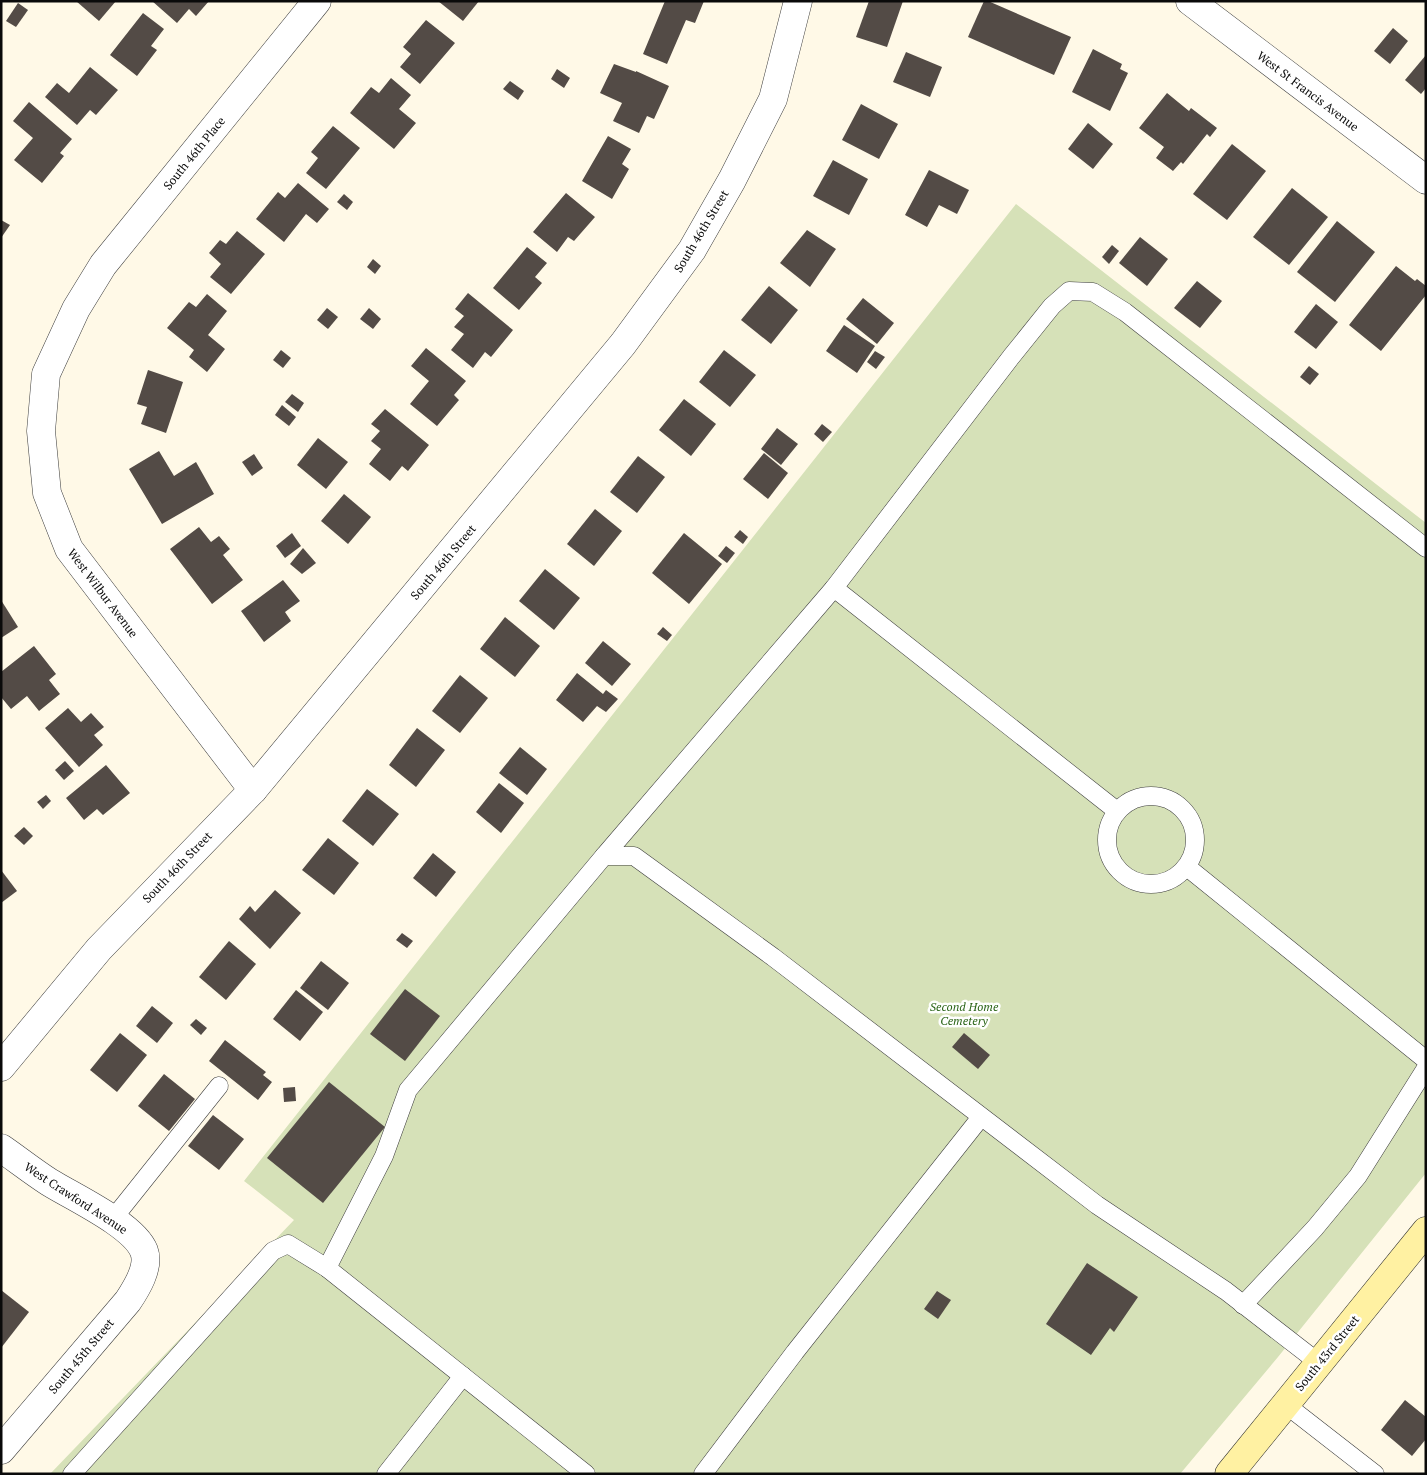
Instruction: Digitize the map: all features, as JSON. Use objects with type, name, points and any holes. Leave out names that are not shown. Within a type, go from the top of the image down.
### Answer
[{"type":"main road","name":"South 43rd Street","points":[[1229,1474],[1426,1231]]},
{"type":"street","name":"South 46th Place","points":[[76,309],[102,265],[317,1]]},
{"type":"street","name":"South 46th Street","points":[[1,1067],[99,949],[253,790],[623,344],[692,250],[732,180],[773,99],[798,1]]},
{"type":"street","name":"West St Francis Avenue","points":[[1190,1],[1426,180]]},
{"type":"street","name":"West Wilbur Avenue","points":[[76,309],[46,374],[40,431],[47,493],[69,549],[253,790]]},
{"type":"street","name":"West Crawford Avenue","points":[[1,1148],[48,1181],[124,1227],[140,1242],[145,1253]]},
{"type":"street","name":"South 45th Street","points":[[1,1450],[128,1301],[138,1285],[144,1270],[145,1253]]},
{"type":"lane","points":[[328,1268],[384,1156],[408,1090],[604,856],[834,588],[1011,357],[1052,306],[1069,291],[1093,292],[1125,312],[1426,548]]},
{"type":"lane","points":[[834,588],[1117,811]]},
{"type":"lane","points":[[1143,796],[1159,796],[1173,802],[1185,811],[1193,824],[1196,839],[1194,854],[1187,867],[1176,877],[1163,883],[1149,885],[1135,882],[1123,875],[1113,864],[1108,851],[1106,837],[1110,823],[1117,811],[1129,801],[1143,796]]},
{"type":"lane","points":[[604,856],[634,856],[773,956],[1097,1205],[1226,1291],[1319,1363]]},
{"type":"lane","points":[[1187,867],[1426,1060]]},
{"type":"lane","points":[[1243,1305],[1315,1228],[1358,1176],[1426,1068]]},
{"type":"lane","points":[[112,1220],[220,1086]]},
{"type":"lane","points":[[703,1474],[795,1352],[981,1117]]},
{"type":"lane","points":[[72,1474],[273,1251],[288,1244],[328,1268],[586,1474]]},
{"type":"lane","points":[[386,1474],[463,1376]]},
{"type":"lane","points":[[1285,1404],[1374,1474]]},
{"type":"green space","name":"Second Home Cemetery","points":[[1016,204],[1426,523],[1426,1173],[1278,1357],[1180,1474],[50,1474],[294,1220],[244,1181]]},
{"type":"building","points":[[76,1],[116,1],[99,21]]},
{"type":"building","points":[[152,1],[209,1],[196,16],[189,9],[177,23]]},
{"type":"building","points":[[438,1],[479,1],[463,21]]},
{"type":"building","points":[[665,1],[704,1],[695,23],[686,20],[667,64],[643,54]]},
{"type":"building","points":[[869,1],[903,1],[887,47],[856,37]]},
{"type":"building","points":[[984,1],[988,1],[1071,37],[1054,75],[968,37]]},
{"type":"building","points":[[18,3],[28,10],[16,27],[6,21]]},
{"type":"building","points":[[143,13],[164,29],[151,46],[157,50],[137,76],[110,55]]},
{"type":"building","points":[[426,20],[455,43],[420,84],[400,67],[411,54],[403,47]]},
{"type":"building","points":[[1393,28],[1408,41],[1390,64],[1374,51]]},
{"type":"building","points":[[1093,49],[1122,64],[1120,69],[1128,73],[1110,111],[1072,92]]},
{"type":"building","points":[[906,52],[942,67],[930,97],[893,82]]},
{"type":"building","points":[[1426,55],[1426,88],[1421,94],[1405,80]]},
{"type":"building","points":[[614,64],[636,71],[669,86],[654,119],[647,116],[639,133],[613,121],[622,103],[600,93]]},
{"type":"building","points":[[90,67],[118,90],[96,115],[90,110],[77,125],[45,97],[57,83],[69,93]]},
{"type":"building","points":[[557,69],[570,78],[564,88],[551,79]]},
{"type":"building","points":[[391,78],[411,95],[399,109],[416,123],[394,149],[350,113],[371,87],[379,93]]},
{"type":"building","points":[[510,81],[524,91],[518,100],[503,89]]},
{"type":"building","points":[[1167,93],[1189,111],[1191,108],[1217,128],[1210,137],[1207,134],[1183,164],[1181,162],[1173,171],[1156,158],[1164,147],[1139,128]]},
{"type":"building","points":[[29,102],[72,139],[60,153],[64,156],[42,183],[14,160],[33,138],[13,121]]},
{"type":"building","points":[[861,104],[898,124],[879,159],[842,140]]},
{"type":"building","points":[[1088,123],[1113,144],[1093,169],[1068,149]]},
{"type":"building","points":[[333,126],[360,148],[326,189],[306,173],[318,158],[311,152]]},
{"type":"building","points":[[608,136],[631,149],[622,164],[629,169],[612,199],[582,181]]},
{"type":"building","points":[[1232,144],[1266,171],[1227,220],[1193,194]]},
{"type":"building","points":[[833,160],[868,179],[849,215],[813,196]]},
{"type":"building","points":[[929,170],[969,190],[957,214],[939,205],[927,227],[905,215]]},
{"type":"building","points":[[298,183],[329,209],[317,223],[306,214],[284,242],[256,219],[278,192],[285,198]]},
{"type":"building","points":[[1292,188],[1328,217],[1289,265],[1253,237]]},
{"type":"building","points":[[566,193],[595,217],[574,241],[568,237],[557,252],[533,232]]},
{"type":"building","points":[[344,194],[353,202],[347,210],[337,202]]},
{"type":"building","points":[[1,220],[10,225],[1,238]]},
{"type":"building","points":[[1337,221],[1375,252],[1335,302],[1297,272]]},
{"type":"building","points":[[807,230],[836,249],[810,287],[780,263]]},
{"type":"building","points":[[237,231],[265,254],[231,294],[210,277],[221,264],[209,253],[220,240],[226,244]]},
{"type":"building","points":[[1140,237],[1168,259],[1147,286],[1119,263]]},
{"type":"building","points":[[1112,245],[1119,251],[1109,264],[1102,257]]},
{"type":"building","points":[[527,247],[547,263],[535,277],[542,283],[519,310],[493,288]]},
{"type":"building","points":[[373,259],[381,266],[375,274],[367,267]]},
{"type":"building","points":[[1396,266],[1415,281],[1417,279],[1426,286],[1426,295],[1381,351],[1349,325]]},
{"type":"building","points":[[1197,281],[1222,301],[1200,328],[1174,308]]},
{"type":"building","points":[[769,286],[798,310],[771,344],[741,320]]},
{"type":"building","points":[[468,293],[513,330],[491,357],[485,352],[473,368],[451,350],[464,334],[454,327],[464,316],[455,309]]},
{"type":"building","points":[[207,294],[227,311],[208,335],[225,349],[207,372],[189,357],[194,350],[167,328],[189,302],[196,307]]},
{"type":"building","points":[[863,298],[894,323],[877,344],[846,319]]},
{"type":"building","points":[[1316,304],[1338,322],[1316,349],[1294,332]]},
{"type":"building","points":[[327,308],[338,317],[328,329],[317,320]]},
{"type":"building","points":[[369,308],[381,319],[373,329],[360,319]]},
{"type":"building","points":[[844,325],[875,346],[857,373],[826,351]]},
{"type":"building","points":[[426,348],[466,381],[454,395],[459,400],[437,426],[410,404],[429,381],[411,366]]},
{"type":"building","points":[[281,350],[291,358],[283,368],[273,360]]},
{"type":"building","points":[[724,350],[756,375],[730,407],[699,382]]},
{"type":"building","points":[[875,351],[885,357],[876,369],[867,362]]},
{"type":"building","points":[[1309,366],[1319,374],[1310,385],[1300,377]]},
{"type":"building","points":[[148,370],[183,382],[166,433],[141,424],[147,407],[137,404]]},
{"type":"building","points":[[292,394],[304,403],[298,412],[285,402]]},
{"type":"building","points":[[684,399],[716,424],[691,456],[659,430]]},
{"type":"building","points":[[282,405],[296,417],[289,426],[275,415]]},
{"type":"building","points":[[385,409],[429,445],[408,471],[402,466],[390,481],[369,464],[381,449],[371,441],[380,431],[371,424]]},
{"type":"building","points":[[822,424],[832,432],[823,442],[814,434]]},
{"type":"building","points":[[777,428],[798,444],[781,465],[761,449]]},
{"type":"building","points":[[318,438],[348,462],[326,489],[297,465]]},
{"type":"building","points":[[159,451],[174,476],[196,462],[214,494],[162,524],[129,469]]},
{"type":"building","points":[[764,453],[788,473],[768,499],[743,479]]},
{"type":"building","points":[[254,454],[263,468],[252,476],[242,462]]},
{"type":"building","points":[[638,456],[665,477],[637,513],[610,492]]},
{"type":"building","points":[[344,494],[371,517],[348,544],[321,521]]},
{"type":"building","points":[[595,509],[622,531],[594,566],[567,544]]},
{"type":"building","points":[[199,527],[211,542],[219,536],[230,549],[223,555],[243,580],[212,604],[170,549]]},
{"type":"building","points":[[740,530],[748,537],[743,544],[734,537]]},
{"type":"building","points":[[292,533],[301,546],[285,558],[276,546]]},
{"type":"building","points":[[684,533],[722,564],[689,604],[652,573]]},
{"type":"building","points":[[726,546],[735,553],[727,563],[718,556]]},
{"type":"building","points":[[303,548],[316,563],[302,574],[290,564]]},
{"type":"building","points":[[545,569],[580,598],[554,630],[519,601]]},
{"type":"building","points":[[283,580],[300,601],[285,612],[291,621],[264,642],[241,611]]},
{"type":"building","points":[[1,600],[18,627],[1,638]]},
{"type":"building","points":[[505,617],[540,646],[515,677],[480,649]]},
{"type":"building","points":[[663,627],[672,635],[667,641],[657,634]]},
{"type":"building","points":[[603,641],[631,664],[612,686],[585,663]]},
{"type":"building","points":[[34,646],[56,674],[49,680],[60,694],[39,711],[27,696],[11,709],[1,697],[1,672]]},
{"type":"building","points":[[577,673],[603,694],[606,690],[618,699],[606,712],[597,706],[583,722],[556,700]]},
{"type":"building","points":[[460,675],[488,698],[460,733],[432,711]]},
{"type":"building","points":[[68,708],[81,722],[91,713],[104,727],[94,735],[103,745],[79,767],[45,728]]},
{"type":"building","points":[[417,728],[445,750],[416,787],[389,765]]},
{"type":"building","points":[[520,747],[547,769],[527,795],[499,773]]},
{"type":"building","points":[[65,761],[74,771],[64,780],[55,770]]},
{"type":"building","points":[[106,765],[130,793],[103,815],[97,809],[84,820],[66,798]]},
{"type":"building","points":[[499,783],[524,803],[501,833],[476,812]]},
{"type":"building","points":[[367,789],[399,814],[373,846],[342,821]]},
{"type":"building","points":[[46,795],[51,801],[43,809],[37,802]]},
{"type":"building","points":[[24,827],[33,836],[24,845],[14,836]]},
{"type":"building","points":[[328,838],[359,863],[334,895],[302,870]]},
{"type":"building","points":[[433,853],[456,872],[436,897],[413,878]]},
{"type":"building","points":[[1,870],[17,891],[1,903]]},
{"type":"building","points":[[275,890],[301,913],[270,949],[239,919],[250,906],[255,912]]},
{"type":"building","points":[[402,933],[413,941],[407,948],[396,940]]},
{"type":"building","points":[[229,941],[256,964],[226,1000],[199,977]]},
{"type":"building","points":[[321,961],[349,983],[328,1010],[300,988]]},
{"type":"building","points":[[405,989],[440,1016],[405,1061],[370,1034]]},
{"type":"building","points":[[296,990],[323,1012],[300,1041],[273,1019]]},
{"type":"building","points":[[152,1006],[173,1023],[157,1043],[136,1026]]},
{"type":"building","points":[[196,1019],[207,1028],[201,1035],[190,1025]]},
{"type":"building","points":[[120,1033],[147,1055],[117,1092],[90,1070]]},
{"type":"building","points":[[964,1033],[990,1055],[978,1069],[952,1047]]},
{"type":"building","points":[[225,1040],[266,1072],[263,1075],[272,1082],[258,1100],[209,1061]]},
{"type":"building","points":[[164,1074],[195,1099],[169,1131],[138,1106]]},
{"type":"building","points":[[329,1082],[385,1127],[323,1203],[267,1158]]},
{"type":"building","points":[[295,1087],[296,1101],[284,1102],[283,1088]]},
{"type":"building","points":[[213,1115],[244,1139],[219,1170],[188,1146]]},
{"type":"building","points":[[1087,1263],[1138,1297],[1114,1332],[1110,1328],[1091,1355],[1046,1324]]},
{"type":"building","points":[[1,1290],[29,1312],[1,1348]]},
{"type":"building","points":[[937,1291],[951,1300],[938,1319],[924,1309]]},
{"type":"building","points":[[1405,1400],[1426,1417],[1426,1439],[1412,1456],[1381,1430]]}]
